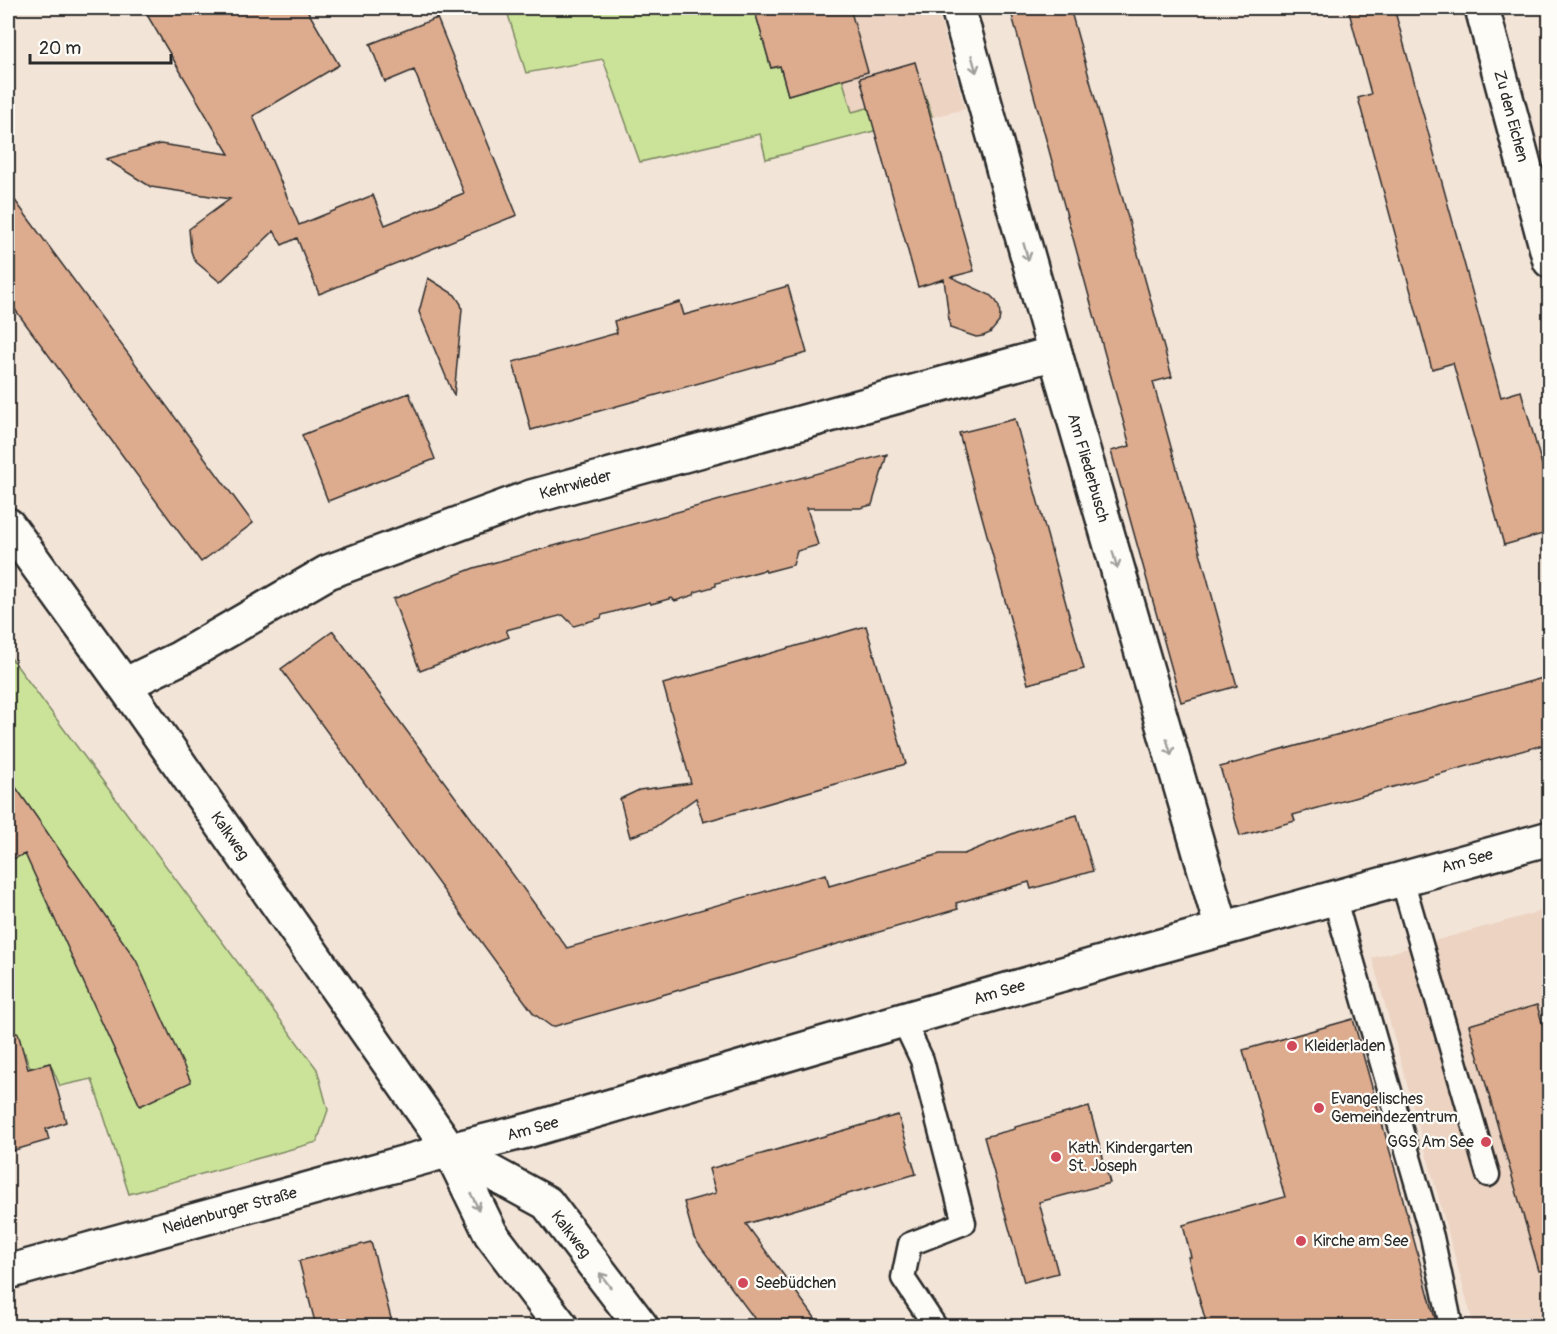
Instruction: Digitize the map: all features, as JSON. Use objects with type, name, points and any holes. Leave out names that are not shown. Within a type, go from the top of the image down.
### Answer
[{"type":"street","name":"Am Fliederbusch","points":[[958,8],[1055,353],[1222,928]]},
{"type":"street","name":"Zu den Eichen","points":[[1482,8],[1550,261]]},
{"type":"street","name":"Kehrwieder","points":[[124,685],[180,658],[328,572],[531,497],[1055,353]]},
{"type":"street","name":"Kalkweg","points":[[8,525],[124,685],[450,1150],[491,1234],[561,1326]]},
{"type":"street","name":"Am See","points":[[450,1150],[531,1130],[1222,928],[1550,838]]},
{"type":"street","name":"Kalkweg","points":[[450,1150],[547,1203],[641,1326]]},
{"type":"street","name":"Neidenburger Straße","points":[[8,1272],[450,1150]]},
{"type":"lane","points":[[1402,879],[1488,1175]]},
{"type":"lane","points":[[1334,897],[1432,1237],[1451,1326]]},
{"type":"lane","points":[[903,1020],[922,1060],[964,1223],[910,1244],[903,1278],[935,1326]]},
{"type":"shaded area","points":[[506,8],[937,8],[965,109],[766,159],[760,134],[640,162],[603,59],[526,73]]},
{"type":"shaded area","name":"GGS Am See","points":[[1549,909],[1549,1326],[1474,1326],[1372,958]]},
{"type":"green space","points":[[506,8],[754,8],[771,68],[780,66],[788,95],[822,85],[834,51],[852,112],[924,93],[932,116],[766,159],[760,134],[640,162],[603,59],[526,73]]},
{"type":"green space","points":[[8,654],[317,1069],[328,1110],[317,1142],[129,1194],[92,1079],[60,1086],[50,1063],[30,1068],[25,1053],[8,1058]]},
{"type":"building","points":[[143,8],[306,8],[339,65],[253,116],[299,225],[373,195],[385,225],[464,193],[414,70],[385,82],[370,44],[437,18],[517,215],[319,294],[297,238],[282,245],[274,231],[220,282],[193,257],[189,229],[230,199],[151,187],[106,159],[160,144],[229,154]]},
{"type":"building","points":[[754,8],[850,8],[868,72],[788,95],[780,66],[771,68]]},
{"type":"building","points":[[1010,8],[1070,8],[1172,377],[1153,382],[1237,686],[1181,702],[1111,451],[1130,446]]},
{"type":"building","points":[[1348,8],[1394,8],[1501,397],[1521,391],[1550,493],[1550,532],[1504,545],[1453,363],[1432,369],[1358,98],[1371,94]]},
{"type":"building","points":[[915,62],[974,271],[951,277],[990,295],[999,307],[999,322],[990,333],[983,336],[976,337],[950,328],[944,279],[918,287],[860,78]]},
{"type":"building","points":[[8,191],[253,523],[201,562],[8,300]]},
{"type":"building","points":[[428,278],[455,295],[461,304],[454,396],[419,312]]},
{"type":"building","points":[[788,286],[807,353],[531,430],[513,362],[617,333],[614,321],[680,302],[684,315]]},
{"type":"building","points":[[409,393],[435,459],[328,501],[302,435]]},
{"type":"building","points":[[1015,419],[1084,669],[1028,684],[959,433]]},
{"type":"building","points":[[887,454],[872,505],[860,508],[807,508],[818,545],[797,551],[793,565],[716,583],[716,586],[675,601],[672,598],[651,604],[650,602],[602,615],[601,618],[574,626],[563,615],[506,630],[509,637],[420,671],[393,599],[474,568]]},
{"type":"building","points":[[866,626],[906,764],[703,822],[696,798],[652,829],[630,837],[620,799],[639,790],[691,783],[663,684]]},
{"type":"building","points":[[333,631],[567,948],[826,874],[829,886],[940,854],[964,854],[1017,832],[1077,815],[1093,871],[1031,889],[1029,882],[956,903],[958,909],[552,1027],[534,1014],[281,669]]},
{"type":"building","points":[[1550,676],[1550,743],[1293,815],[1295,821],[1240,836],[1220,767]]},
{"type":"building","points":[[8,776],[136,960],[191,1082],[140,1106],[25,854],[8,861]]},
{"type":"building","points":[[1537,1005],[1550,1050],[1550,1270],[1539,1271],[1469,1025]]},
{"type":"building","name":"Kirche am See","points":[[1353,1019],[1437,1326],[1207,1326],[1188,1257],[1191,1257],[1183,1225],[1285,1197],[1243,1050]]},
{"type":"building","points":[[18,1033],[28,1069],[50,1063],[66,1122],[46,1129],[49,1140],[8,1152],[8,1034]]},
{"type":"building","points":[[1089,1107],[1110,1183],[1039,1202],[1058,1273],[1024,1282],[984,1137]]},
{"type":"building","points":[[898,1115],[916,1174],[746,1224],[821,1326],[760,1326],[694,1238],[684,1202],[716,1193],[709,1169]]},
{"type":"building","points":[[371,1242],[393,1326],[316,1326],[299,1261]]},
{"type":"place","name":"Kleiderladen","points":[[1292,1046]]},
{"type":"place","name":"Evangelisches Gemeindezentrum","points":[[1319,1108]]},
{"type":"place","name":"GGS Am See","points":[[1486,1142]]},
{"type":"place","name":"Kath. Kindergarten St. Joseph","points":[[1056,1157]]},
{"type":"place","name":"Kirche am See","points":[[1301,1241]]},
{"type":"place","name":"Seebüdchen","points":[[743,1283]]}]
